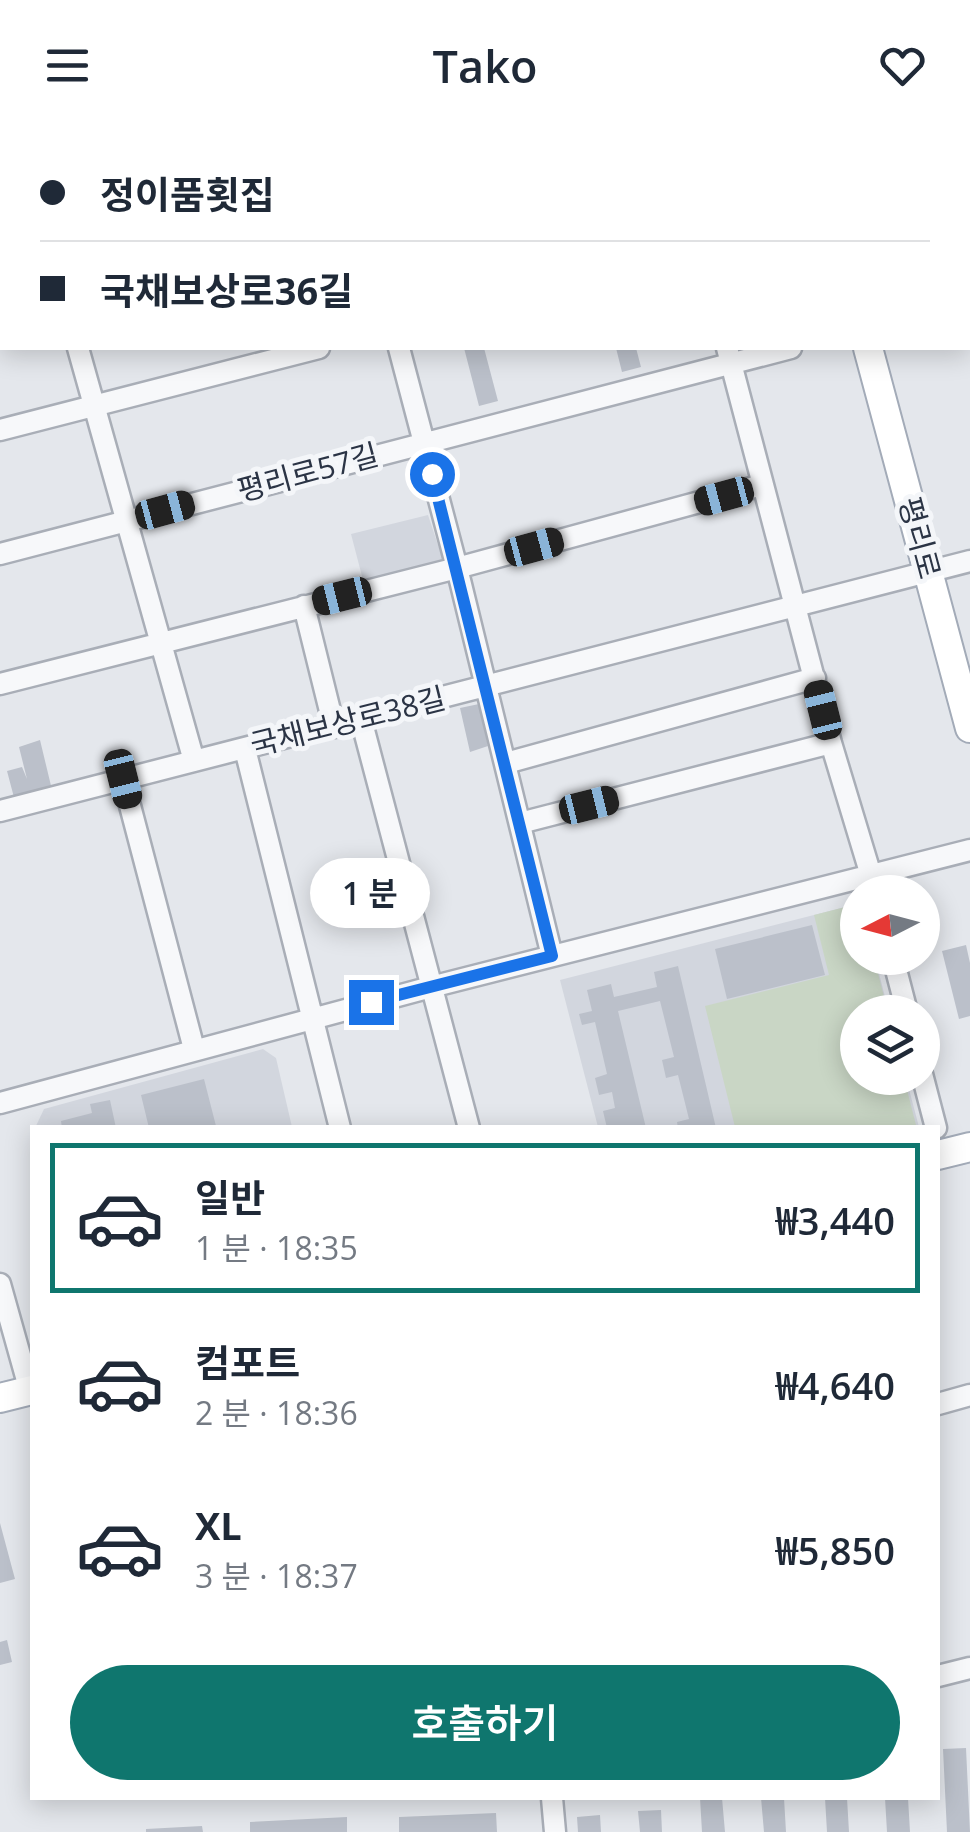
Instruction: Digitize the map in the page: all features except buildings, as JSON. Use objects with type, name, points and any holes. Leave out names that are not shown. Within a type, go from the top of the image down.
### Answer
[{"type":"main road","name":"평리로","points":[[869,350],[970,728]]},
{"type":"main road","points":[[0,1398],[30,1390]]},
{"type":"street","points":[[79,350],[194,761]]},
{"type":"street","points":[[0,430],[312,350]]},
{"type":"street","points":[[400,350],[552,956]]},
{"type":"street","name":"평리로57길","points":[[0,554],[424,442],[730,355],[774,350]]},
{"type":"street","points":[[730,355],[832,743],[871,875]]},
{"type":"street","points":[[0,684],[457,568],[762,485]]},
{"type":"street","name":"국채보상로38길","points":[[0,811],[970,561]]},
{"type":"street","points":[[304,606],[334,726]]},
{"type":"street","points":[[506,764],[815,678]]},
{"type":"street","points":[[361,719],[467,1125]]},
{"type":"street","points":[[520,823],[832,743]]},
{"type":"street","points":[[245,749],[339,1125]]},
{"type":"street","points":[[123,779],[194,1049]]},
{"type":"street","points":[[899,875],[970,850]]},
{"type":"street","points":[[0,1103],[552,956],[840,892]]},
{"type":"street","points":[[929,1095],[939,1125]]},
{"type":"street","points":[[0,1284],[30,1387]]},
{"type":"street","points":[[940,1403],[970,1395]]},
{"type":"street","points":[[940,1676],[970,1668]]},
{"type":"street","points":[[552,1800],[554,1832]]},
{"type":"shaded area","points":[[428,515],[444,563],[364,584],[351,534]]},
{"type":"shaded area","points":[[840,908],[840,975],[879,975],[885,995],[840,995],[840,1095],[911,1095],[918,1125],[597,1125],[560,980]]},
{"type":"shaded area","points":[[263,1049],[276,1058],[292,1125],[36,1125],[44,1109]]},
{"type":"green space","points":[[840,908],[840,975],[878,975],[884,995],[840,995],[840,1095],[908,1095],[916,1125],[735,1125],[705,1006],[829,975],[814,915]]},
{"type":"route","points":[[371,1002],[552,956],[432,474]]}]
